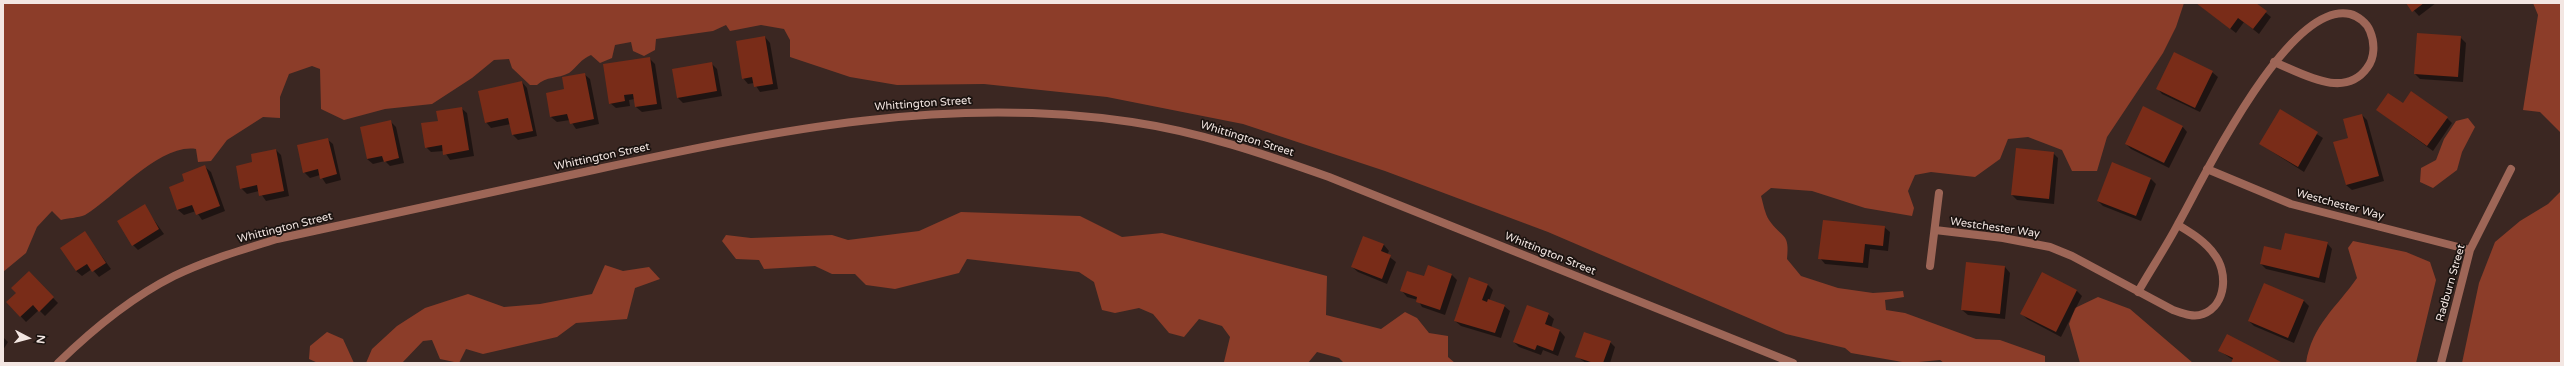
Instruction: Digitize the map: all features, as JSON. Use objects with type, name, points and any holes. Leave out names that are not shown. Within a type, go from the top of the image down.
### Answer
[{"type":"street","points":[[2138,292],[2178,225],[2207,169],[2242,108],[2274,62],[2310,25],[2333,13],[2355,15],[2370,29],[2374,51],[2371,63],[2363,74],[2351,82],[2336,84],[2320,80],[2274,62]]},
{"type":"street","name":"Whittington Street","points":[[58,363],[116,314],[174,276],[235,252],[277,240],[737,139],[842,122],[919,114],[980,112],[1038,114],[1131,122],[1181,131],[1262,153],[1336,180],[1793,363]]},
{"type":"street","name":"Westchester Way","points":[[2207,169],[2291,204],[2470,250]]},
{"type":"street","name":"Radburn Street","points":[[2441,363],[2470,250],[2511,169]]},
{"type":"street","points":[[1930,266],[1939,193]]},
{"type":"street","name":"Westchester Way","points":[[1934,230],[2003,238],[2050,247],[2072,256],[2173,310],[2188,315],[2202,314],[2212,308],[2221,295],[2224,283],[2222,269],[2215,254],[2201,241],[2178,225]]},
{"type":"shaded area","points":[[3,3],[2184,3],[2176,27],[2163,53],[2107,137],[2097,171],[2072,171],[2062,150],[2028,137],[2008,139],[2000,159],[1975,177],[1931,172],[1915,175],[1908,191],[1914,208],[1912,216],[1865,208],[1812,191],[1771,188],[1761,196],[1765,212],[1769,220],[1786,240],[1788,250],[1787,259],[1801,276],[1838,288],[1873,293],[1903,291],[1904,297],[1885,300],[1886,310],[1905,313],[1976,339],[2000,340],[2045,356],[2045,363],[1944,363],[1940,360],[1908,363],[1851,353],[1845,348],[1786,334],[1548,232],[1385,171],[1243,124],[1107,97],[984,84],[897,85],[850,77],[790,57],[790,40],[784,29],[761,25],[730,31],[726,25],[713,31],[656,39],[655,50],[644,56],[633,51],[631,42],[615,45],[612,58],[600,63],[591,55],[569,73],[544,80],[537,85],[530,85],[512,68],[509,59],[494,60],[472,78],[432,104],[385,109],[344,120],[321,109],[320,69],[312,66],[289,74],[280,97],[280,118],[263,117],[227,140],[211,161],[198,162],[196,149],[182,149],[168,154],[153,162],[138,173],[85,215],[61,220],[52,211],[37,227],[26,253],[3,272]]},
{"type":"shaded area","points":[[2533,3],[2561,3],[2561,133],[2540,112],[2523,110],[2538,15]]},
{"type":"shaded area","points":[[2468,118],[2475,127],[2462,152],[2457,170],[2433,188],[2420,182],[2421,168],[2436,160],[2444,139],[2456,121]]},
{"type":"shaded area","points":[[2561,191],[2561,363],[2462,363],[2479,283],[2495,242],[2520,221],[2548,204]]},
{"type":"shaded area","points":[[961,212],[1080,216],[1122,237],[1162,233],[1327,276],[1326,315],[1381,329],[1405,312],[1417,318],[1429,333],[1448,336],[1448,357],[1455,363],[1344,363],[1339,358],[1317,352],[1308,363],[1224,362],[1230,337],[1222,326],[1199,319],[1184,337],[1169,333],[1153,314],[1139,308],[1115,313],[1102,310],[1094,282],[1079,272],[967,259],[959,273],[895,289],[866,285],[855,274],[832,274],[815,266],[764,269],[759,260],[736,259],[722,241],[726,235],[751,238],[832,235],[848,240],[919,231]]},
{"type":"shaded area","points":[[2353,241],[2406,252],[2430,262],[2436,280],[2416,363],[2306,363],[2314,338],[2326,317],[2357,278],[2348,248]]},
{"type":"shaded area","points":[[605,265],[623,271],[649,267],[660,279],[635,288],[627,319],[576,323],[557,337],[483,354],[466,349],[459,363],[440,359],[432,340],[423,341],[402,363],[366,363],[372,349],[397,326],[425,308],[468,294],[504,307],[540,304],[592,294]]},
{"type":"shaded area","points":[[2098,297],[2130,309],[2193,363],[2080,363],[2069,324],[2075,308]]},
{"type":"shaded area","points":[[327,332],[343,339],[354,363],[318,363],[309,359],[310,346]]},
{"type":"building","points":[[2196,3],[2256,3],[2267,11],[2253,29],[2238,18],[2230,29]]},
{"type":"building","points":[[2406,3],[2424,3],[2412,12]]},
{"type":"building","points":[[2417,33],[2461,36],[2458,77],[2414,74]]},
{"type":"building","points":[[765,36],[773,84],[754,87],[752,77],[742,79],[736,41]]},
{"type":"building","points":[[2174,52],[2213,71],[2195,108],[2156,89]]},
{"type":"building","points":[[650,57],[657,104],[635,107],[633,94],[624,95],[625,101],[609,104],[603,64]]},
{"type":"building","points":[[712,62],[717,91],[677,98],[672,69]]},
{"type":"building","points":[[585,73],[594,119],[570,124],[567,114],[550,117],[546,93],[564,89],[562,77]]},
{"type":"building","points":[[522,81],[533,131],[512,135],[508,118],[485,123],[478,91]]},
{"type":"building","points":[[2411,91],[2448,117],[2427,146],[2376,110],[2388,93],[2403,103]]},
{"type":"building","points":[[2143,106],[2183,126],[2164,163],[2125,144]]},
{"type":"building","points":[[462,107],[469,150],[443,155],[442,145],[425,148],[421,123],[438,121],[436,111]]},
{"type":"building","points":[[2280,109],[2318,132],[2298,167],[2259,144]]},
{"type":"building","points":[[2362,114],[2379,176],[2346,185],[2333,142],[2348,138],[2343,119]]},
{"type":"building","points":[[391,120],[399,158],[384,162],[382,156],[367,159],[360,127]]},
{"type":"building","points":[[328,138],[337,174],[320,179],[318,169],[303,173],[297,145]]},
{"type":"building","points":[[2016,148],[2054,152],[2049,199],[2011,195]]},
{"type":"building","points":[[276,149],[284,191],[259,196],[257,185],[240,189],[236,166],[252,162],[251,154]]},
{"type":"building","points":[[2112,162],[2151,178],[2136,216],[2097,201]]},
{"type":"building","points":[[205,165],[220,206],[196,215],[192,205],[177,210],[169,187],[184,181],[182,174]]},
{"type":"building","points":[[145,204],[159,229],[132,246],[117,221]]},
{"type":"building","points":[[1823,220],[1885,226],[1883,246],[1865,244],[1863,263],[1818,259]]},
{"type":"building","points":[[85,231],[106,263],[92,272],[87,264],[76,271],[60,248]]},
{"type":"building","points":[[2285,233],[2328,242],[2319,278],[2260,264],[2264,246],[2281,250]]},
{"type":"building","points":[[1363,236],[1384,244],[1381,251],[1391,255],[1382,279],[1351,267]]},
{"type":"building","points":[[1966,262],[2005,266],[2000,314],[1961,310]]},
{"type":"building","points":[[1428,265],[1452,274],[1440,310],[1416,302],[1417,297],[1400,291],[1407,271],[1424,276]]},
{"type":"building","points":[[29,271],[54,297],[39,312],[33,305],[20,317],[6,302],[16,293],[11,288]]},
{"type":"building","points":[[2042,272],[2077,290],[2056,332],[2020,314]]},
{"type":"building","points":[[1469,277],[1488,284],[1482,300],[1487,302],[1488,299],[1505,305],[1495,333],[1454,321]]},
{"type":"building","points":[[2264,283],[2304,300],[2288,338],[2248,321]]},
{"type":"building","points":[[1527,305],[1549,313],[1545,324],[1560,330],[1553,351],[1537,345],[1535,350],[1513,342]]},
{"type":"building","points":[[1584,332],[1611,341],[1603,363],[1594,363],[1575,357]]},
{"type":"building","points":[[2227,334],[2281,362],[2231,363],[2233,358],[2218,351]]}]
